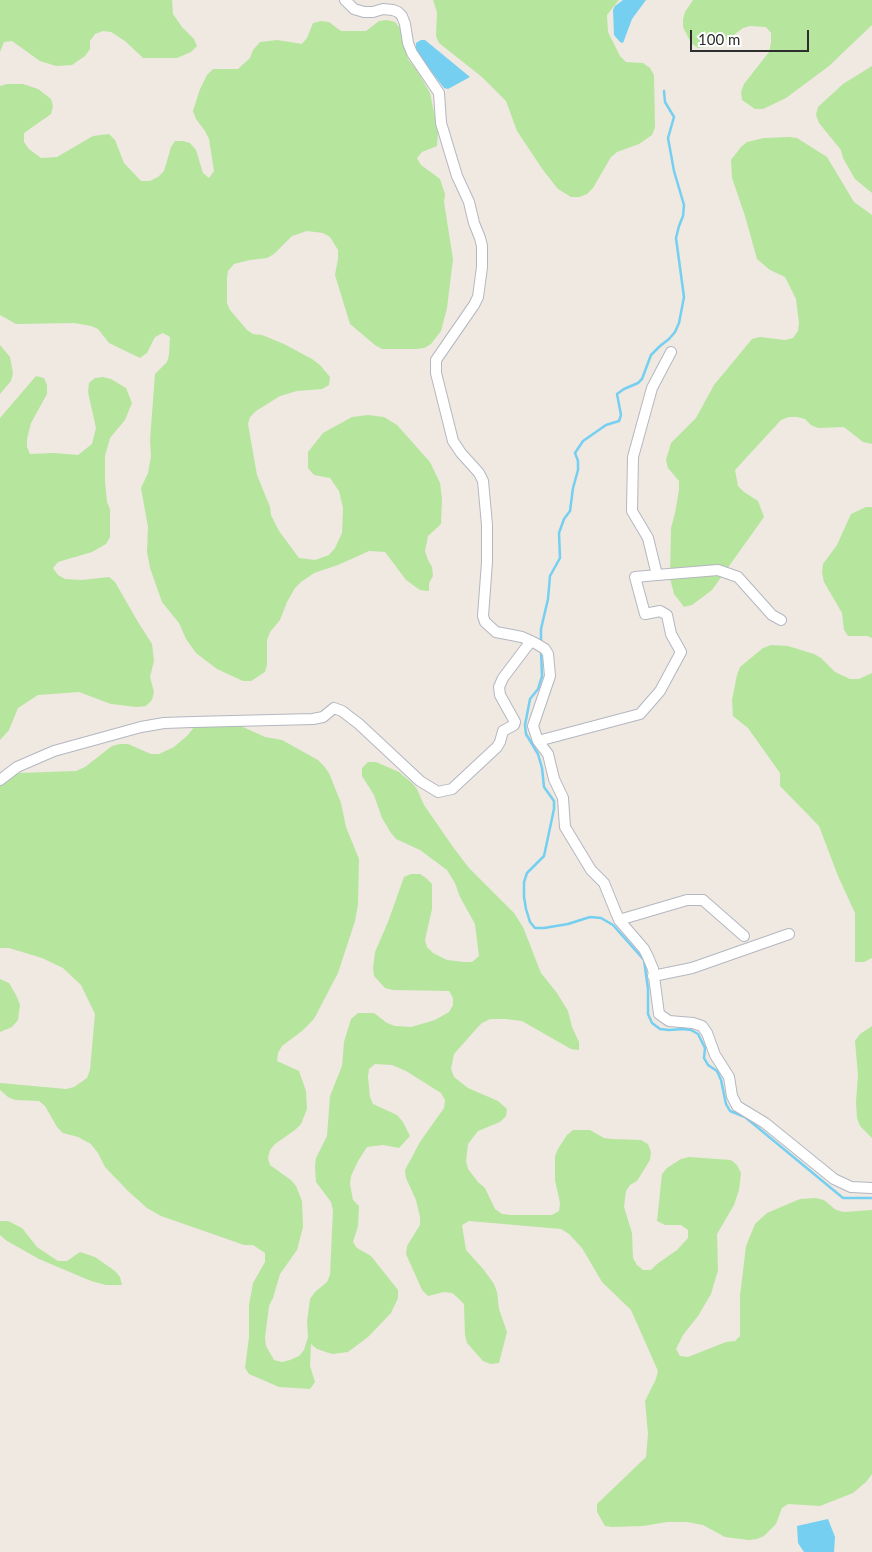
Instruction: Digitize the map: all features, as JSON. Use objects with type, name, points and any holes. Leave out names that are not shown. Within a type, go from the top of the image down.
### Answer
[{"type":"street","points":[[345,0],[354,9],[364,12],[393,10],[402,16],[408,44],[412,53],[439,93],[441,123],[457,176],[469,202],[482,246],[478,297],[436,360],[436,373],[453,441],[479,473],[483,481],[487,525],[487,562],[483,616],[485,622],[496,632],[522,637],[546,649],[550,663],[548,686],[533,726],[538,741],[548,754],[554,778],[563,798],[565,828],[591,870],[604,883],[619,920],[644,950],[653,969],[659,1014],[669,1021],[693,1023],[702,1026],[707,1033],[715,1055],[729,1078],[732,1096],[737,1106],[766,1124],[834,1179],[851,1187],[872,1188]]},
{"type":"street","points":[[657,575],[648,538],[632,510],[633,457],[652,388],[670,352]]},
{"type":"street","points":[[538,741],[640,714],[660,691],[681,652],[671,634],[667,615],[660,611],[645,614],[635,578],[690,571],[718,570],[738,577],[772,616],[781,620]]},
{"type":"street","points":[[0,780],[22,765],[54,751],[141,727],[164,723],[313,719],[324,717],[334,708],[342,711],[358,724],[420,781],[438,792],[452,789],[496,747],[500,742],[503,731],[514,725],[515,722],[500,695],[499,687],[503,678],[533,642]]},
{"type":"street","points":[[619,920],[687,900],[703,900],[744,936]]},
{"type":"street","points":[[653,976],[692,968],[789,934]]},
{"type":"green space","points":[[0,0],[172,0],[173,14],[194,39],[197,46],[191,52],[177,58],[143,58],[125,41],[111,32],[103,31],[95,34],[90,41],[90,49],[85,56],[72,65],[56,66],[40,61],[12,41],[4,42],[0,52]]},
{"type":"green space","points":[[433,0],[619,0],[607,15],[608,32],[620,56],[626,62],[643,63],[650,68],[654,75],[655,127],[652,135],[639,144],[617,152],[611,157],[593,188],[587,194],[571,197],[558,189],[517,131],[506,101],[482,77],[439,43],[436,36],[437,12]]},
{"type":"green space","points":[[693,0],[872,0],[872,25],[829,66],[786,98],[763,109],[755,109],[742,100],[741,92],[744,84],[769,52],[771,33],[766,27],[750,26],[743,28],[730,38],[715,45],[698,48],[691,43],[683,27],[685,12]]},
{"type":"green space","points":[[379,21],[395,22],[400,28],[408,59],[430,93],[438,132],[437,146],[422,152],[417,158],[421,165],[440,179],[445,194],[444,202],[453,259],[447,308],[441,331],[431,344],[424,348],[382,349],[375,345],[350,324],[335,275],[338,250],[330,237],[323,233],[307,231],[292,236],[274,254],[267,258],[234,264],[228,271],[227,303],[230,310],[247,330],[253,334],[262,335],[284,344],[312,359],[330,377],[329,385],[322,389],[297,391],[280,396],[256,411],[250,417],[248,424],[257,475],[270,507],[271,515],[279,531],[299,558],[315,560],[329,555],[335,548],[342,533],[343,508],[339,491],[330,478],[314,475],[308,468],[308,452],[323,433],[352,417],[368,415],[384,417],[397,425],[430,462],[440,483],[442,499],[441,524],[428,536],[425,551],[432,567],[433,576],[429,583],[429,591],[420,590],[406,580],[385,552],[369,551],[314,573],[295,588],[280,620],[270,632],[267,640],[267,665],[265,672],[251,681],[243,681],[217,669],[196,653],[186,639],[179,623],[162,602],[150,568],[147,552],[148,527],[141,488],[148,473],[151,456],[150,440],[155,374],[167,362],[170,337],[163,333],[155,337],[147,353],[140,358],[109,343],[98,329],[91,326],[74,323],[16,324],[0,315],[0,86],[23,84],[38,89],[51,99],[53,106],[51,114],[24,133],[24,142],[29,149],[41,158],[57,157],[93,136],[109,134],[115,140],[124,163],[141,181],[150,181],[164,171],[171,147],[175,141],[183,141],[190,143],[196,150],[203,173],[209,178],[214,171],[209,139],[193,111],[200,89],[207,75],[213,69],[238,69],[250,58],[253,50],[260,42],[277,40],[302,44],[307,38],[313,23],[329,22],[341,31],[366,31]]},
{"type":"green space","points":[[872,66],[872,193],[855,179],[843,158],[841,150],[819,123],[816,115],[818,107],[843,84]]},
{"type":"green space","points":[[764,138],[797,138],[827,157],[854,202],[872,215],[872,444],[863,442],[844,427],[818,428],[811,425],[805,419],[797,417],[781,420],[735,470],[738,486],[758,501],[764,517],[712,590],[692,605],[684,607],[674,594],[670,578],[671,528],[679,490],[679,481],[668,468],[666,460],[671,443],[696,418],[714,385],[752,339],[760,337],[785,340],[793,338],[798,331],[799,323],[796,299],[785,277],[770,270],[757,259],[732,178],[731,160],[747,142]]},
{"type":"green space","points":[[0,345],[10,357],[13,373],[11,381],[0,394]]},
{"type":"green space","points":[[36,376],[44,378],[47,385],[47,394],[31,423],[27,439],[27,447],[30,454],[78,455],[92,444],[96,428],[88,392],[89,383],[95,378],[111,379],[126,388],[132,403],[125,420],[110,438],[105,456],[105,481],[107,502],[110,509],[110,537],[106,544],[92,552],[58,562],[53,568],[58,575],[65,579],[82,580],[109,577],[115,582],[152,644],[154,661],[150,677],[154,692],[152,700],[146,706],[137,707],[111,704],[79,692],[38,695],[18,708],[9,730],[0,740],[0,418]]},
{"type":"green space","points":[[866,507],[872,507],[872,638],[867,636],[848,636],[844,630],[842,613],[824,582],[822,573],[823,564],[837,545],[851,514]]},
{"type":"green space","points":[[771,645],[788,646],[814,654],[821,658],[835,672],[850,679],[859,679],[872,673],[872,958],[864,962],[855,962],[855,913],[838,876],[819,826],[780,786],[780,773],[748,728],[733,716],[732,700],[740,667],[763,648]]},
{"type":"green space","points":[[219,716],[265,737],[282,740],[318,760],[324,766],[329,773],[341,803],[346,827],[359,859],[358,904],[355,921],[338,973],[314,1019],[282,1046],[278,1053],[277,1061],[299,1071],[306,1091],[307,1109],[301,1124],[275,1144],[270,1150],[268,1158],[270,1165],[291,1180],[296,1186],[302,1201],[303,1227],[297,1250],[280,1274],[269,1306],[265,1338],[266,1346],[274,1360],[282,1362],[290,1360],[299,1356],[304,1350],[308,1337],[307,1322],[310,1299],[327,1282],[330,1275],[333,1210],[331,1202],[316,1182],[315,1166],[316,1158],[327,1136],[330,1096],[342,1066],[344,1042],[351,1019],[358,1013],[374,1013],[387,1023],[395,1026],[411,1027],[435,1020],[449,1012],[453,1005],[453,998],[449,991],[393,990],[385,988],[374,976],[375,952],[404,877],[411,874],[420,874],[432,884],[432,909],[425,940],[427,947],[433,953],[447,960],[472,962],[479,956],[475,924],[447,870],[420,850],[396,839],[382,818],[374,795],[362,776],[362,768],[368,762],[376,762],[399,772],[412,783],[417,789],[424,805],[469,868],[514,913],[523,927],[541,973],[568,1011],[572,1027],[579,1042],[579,1050],[571,1049],[522,1021],[490,1019],[482,1023],[454,1054],[451,1069],[454,1077],[468,1088],[498,1101],[507,1109],[506,1116],[500,1122],[478,1131],[468,1144],[466,1161],[468,1169],[485,1188],[495,1209],[502,1214],[511,1215],[552,1215],[559,1211],[560,1203],[555,1180],[555,1156],[567,1135],[573,1130],[590,1130],[604,1138],[641,1140],[648,1144],[651,1152],[650,1160],[637,1181],[630,1185],[626,1191],[624,1207],[632,1233],[633,1258],[643,1270],[651,1270],[677,1250],[688,1238],[688,1230],[681,1225],[665,1225],[657,1221],[662,1174],[667,1168],[681,1159],[689,1157],[731,1160],[737,1165],[741,1173],[739,1190],[734,1205],[717,1234],[718,1270],[711,1294],[698,1316],[683,1335],[676,1349],[680,1356],[688,1357],[726,1342],[735,1341],[740,1336],[740,1296],[746,1246],[755,1224],[767,1213],[800,1199],[816,1198],[824,1200],[836,1210],[844,1212],[872,1210],[872,1474],[853,1493],[820,1506],[788,1504],[782,1508],[776,1524],[764,1536],[757,1539],[725,1537],[703,1525],[687,1522],[667,1522],[643,1526],[605,1526],[597,1512],[597,1504],[646,1457],[648,1434],[645,1401],[658,1371],[631,1310],[602,1282],[582,1248],[569,1234],[561,1229],[469,1221],[462,1225],[466,1250],[484,1270],[497,1292],[499,1309],[507,1332],[499,1363],[491,1364],[483,1361],[467,1343],[464,1304],[458,1298],[452,1293],[444,1292],[428,1296],[422,1290],[406,1254],[407,1246],[420,1225],[420,1217],[405,1170],[420,1142],[444,1108],[445,1100],[441,1093],[406,1071],[392,1065],[375,1064],[369,1069],[370,1097],[373,1104],[397,1115],[410,1136],[399,1148],[383,1145],[367,1147],[351,1176],[350,1184],[353,1200],[359,1206],[358,1226],[353,1242],[357,1248],[371,1256],[398,1290],[398,1298],[391,1313],[368,1337],[348,1352],[332,1354],[317,1349],[311,1344],[310,1366],[315,1382],[310,1389],[279,1387],[249,1374],[245,1368],[249,1337],[249,1305],[253,1283],[265,1262],[265,1253],[253,1245],[244,1245],[161,1216],[147,1208],[105,1167],[91,1144],[78,1137],[63,1133],[57,1127],[45,1106],[39,1101],[15,1100],[0,1090],[0,1083],[66,1089],[74,1087],[87,1078],[90,1070],[95,1014],[81,985],[63,968],[42,958],[9,948],[0,948],[0,783],[19,773],[76,771],[85,767],[112,746],[120,744],[128,744],[151,754],[159,754],[174,747],[187,736],[202,717]]},
{"type":"green space","points":[[0,979],[9,983],[20,1005],[18,1020],[12,1027],[0,1032]]},
{"type":"green space","points":[[872,1026],[872,1138],[860,1126],[857,1118],[858,1075],[855,1041],[860,1034]]},
{"type":"green space","points":[[0,1221],[8,1221],[22,1228],[37,1247],[58,1261],[67,1261],[80,1252],[95,1257],[115,1271],[120,1277],[122,1285],[106,1285],[91,1281],[39,1259],[0,1235]]},
{"type":"water","points":[[623,0],[646,0],[632,19],[623,43],[614,35],[613,10]]},
{"type":"water","points":[[425,40],[470,77],[448,89],[444,88],[416,52],[416,43]]},
{"type":"water","points":[[828,1519],[835,1537],[834,1552],[804,1552],[798,1543],[797,1526]]},
{"type":"waterway","points":[[541,643],[541,629],[548,599],[550,576],[560,558],[559,533],[564,519],[570,511],[578,470],[578,461],[575,453],[583,441],[606,425],[619,421],[621,415],[617,394],[642,379],[651,355],[669,339],[679,323],[684,297],[676,238],[683,216],[684,205],[674,171],[668,138],[674,117],[665,102],[664,91]]},
{"type":"waterway","points":[[541,651],[542,676],[538,689],[530,699],[525,725],[526,734],[538,754],[544,787],[554,801],[554,809],[544,856],[527,873],[524,882],[524,897],[530,922],[535,928],[544,928],[568,924],[590,917],[601,918],[613,925],[644,960],[648,989],[648,1014],[652,1023],[660,1029],[691,1030],[698,1034],[705,1048],[704,1058],[708,1065],[717,1071],[726,1104],[730,1111],[745,1117],[843,1198],[872,1198]]}]
